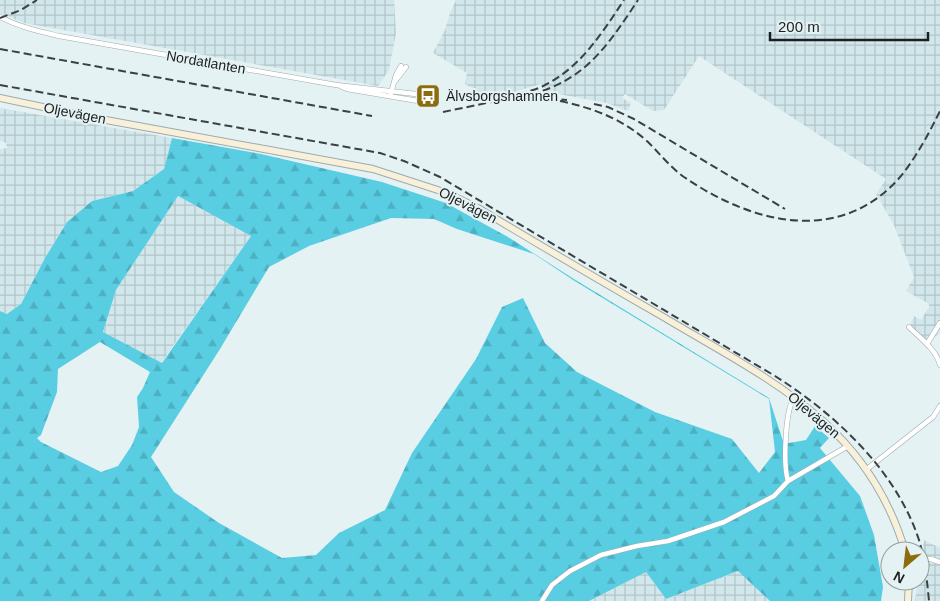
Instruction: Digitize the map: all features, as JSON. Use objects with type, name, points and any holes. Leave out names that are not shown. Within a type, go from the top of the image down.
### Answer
[{"type":"street","name":"Nordatlanten","points":[[0,17],[30,30],[336,85],[416,94]]},
{"type":"street","points":[[390,97],[394,82],[403,67]]},
{"type":"street","points":[[336,85],[347,89],[418,101]]},
{"type":"street","name":"Oljevägen","points":[[0,98],[373,169],[447,193],[478,208],[757,372],[814,412],[849,445],[867,469],[892,512],[902,541]]},
{"type":"street","points":[[927,344],[940,323]]},
{"type":"street","points":[[909,327],[927,344],[940,365]]},
{"type":"street","points":[[788,481],[785,444],[790,404],[794,397]]},
{"type":"street","points":[[867,469],[933,417],[940,406]]},
{"type":"street","points":[[542,601],[552,584],[570,571],[601,555],[668,541],[724,522],[774,496],[788,481],[842,451],[849,445]]},
{"type":"shaded area","points":[[0,0],[394,0],[396,33],[389,70],[378,86],[24,23],[0,13]]},
{"type":"shaded area","name":"Älvsborgshamnen","points":[[456,0],[940,0],[940,333],[929,341],[909,331],[914,316],[921,320],[929,304],[906,291],[914,277],[894,225],[876,194],[886,179],[699,56],[664,110],[653,111],[625,94],[622,98],[631,103],[628,111],[607,103],[548,92],[547,87],[544,88],[541,84],[494,98],[488,97],[465,84],[467,73],[433,53],[445,30]]},
{"type":"shaded area","points":[[0,108],[172,138],[164,169],[133,191],[92,201],[67,222],[45,258],[21,304],[7,314],[0,311],[0,149],[7,148],[6,143],[0,141]]},
{"type":"shaded area","points":[[178,196],[251,236],[161,363],[103,332],[116,290]]},
{"type":"shaded area","points":[[930,543],[940,548],[940,601],[915,601],[916,591],[930,591]]},
{"type":"shaded area","points":[[739,571],[770,601],[589,601],[646,572],[666,599]]},
{"type":"green space","points":[[172,138],[261,154],[382,182],[446,203],[508,237],[769,398],[783,441],[789,443],[806,440],[815,426],[829,438],[820,448],[860,496],[874,535],[880,570],[880,591],[882,591],[881,601],[770,601],[738,571],[666,599],[646,572],[589,601],[0,601],[0,311],[7,314],[21,304],[45,258],[67,222],[92,201],[133,191],[164,169]],"holes":[[[178,196],[251,236],[162,363],[103,332],[116,290]],[[391,218],[434,219],[457,229],[534,254],[573,280],[769,399],[775,452],[759,473],[732,439],[655,412],[577,372],[545,343],[523,298],[502,307],[476,359],[412,453],[385,510],[339,533],[316,555],[282,558],[219,523],[174,492],[151,457],[220,349],[269,267],[309,246]],[[100,342],[150,372],[137,397],[139,427],[132,445],[118,466],[101,472],[41,442],[37,438],[41,435],[57,392],[58,369]]]},
{"type":"railway","points":[[0,18],[21,10],[37,0]]},
{"type":"railway","points":[[519,94],[542,87],[569,69],[590,48],[624,0]]},
{"type":"railway","points":[[531,94],[566,80],[594,59],[606,46],[638,0]]},
{"type":"railway","points":[[0,49],[372,116]]},
{"type":"railway","points":[[0,85],[380,153],[440,177],[775,376],[820,408],[841,426],[879,467],[909,514],[921,548],[926,570],[929,601]]},
{"type":"railway","points":[[443,112],[506,99],[529,97],[567,100]]},
{"type":"railway","points":[[560,101],[596,111],[628,127],[648,142],[679,173],[710,193],[766,216],[795,220],[823,220],[851,213],[877,198],[907,168],[940,111]]},
{"type":"railway","points":[[594,104],[608,107],[634,119],[785,209]]},
{"type":"place","name":"Älvsborgshamnen","points":[[428,96]]}]
